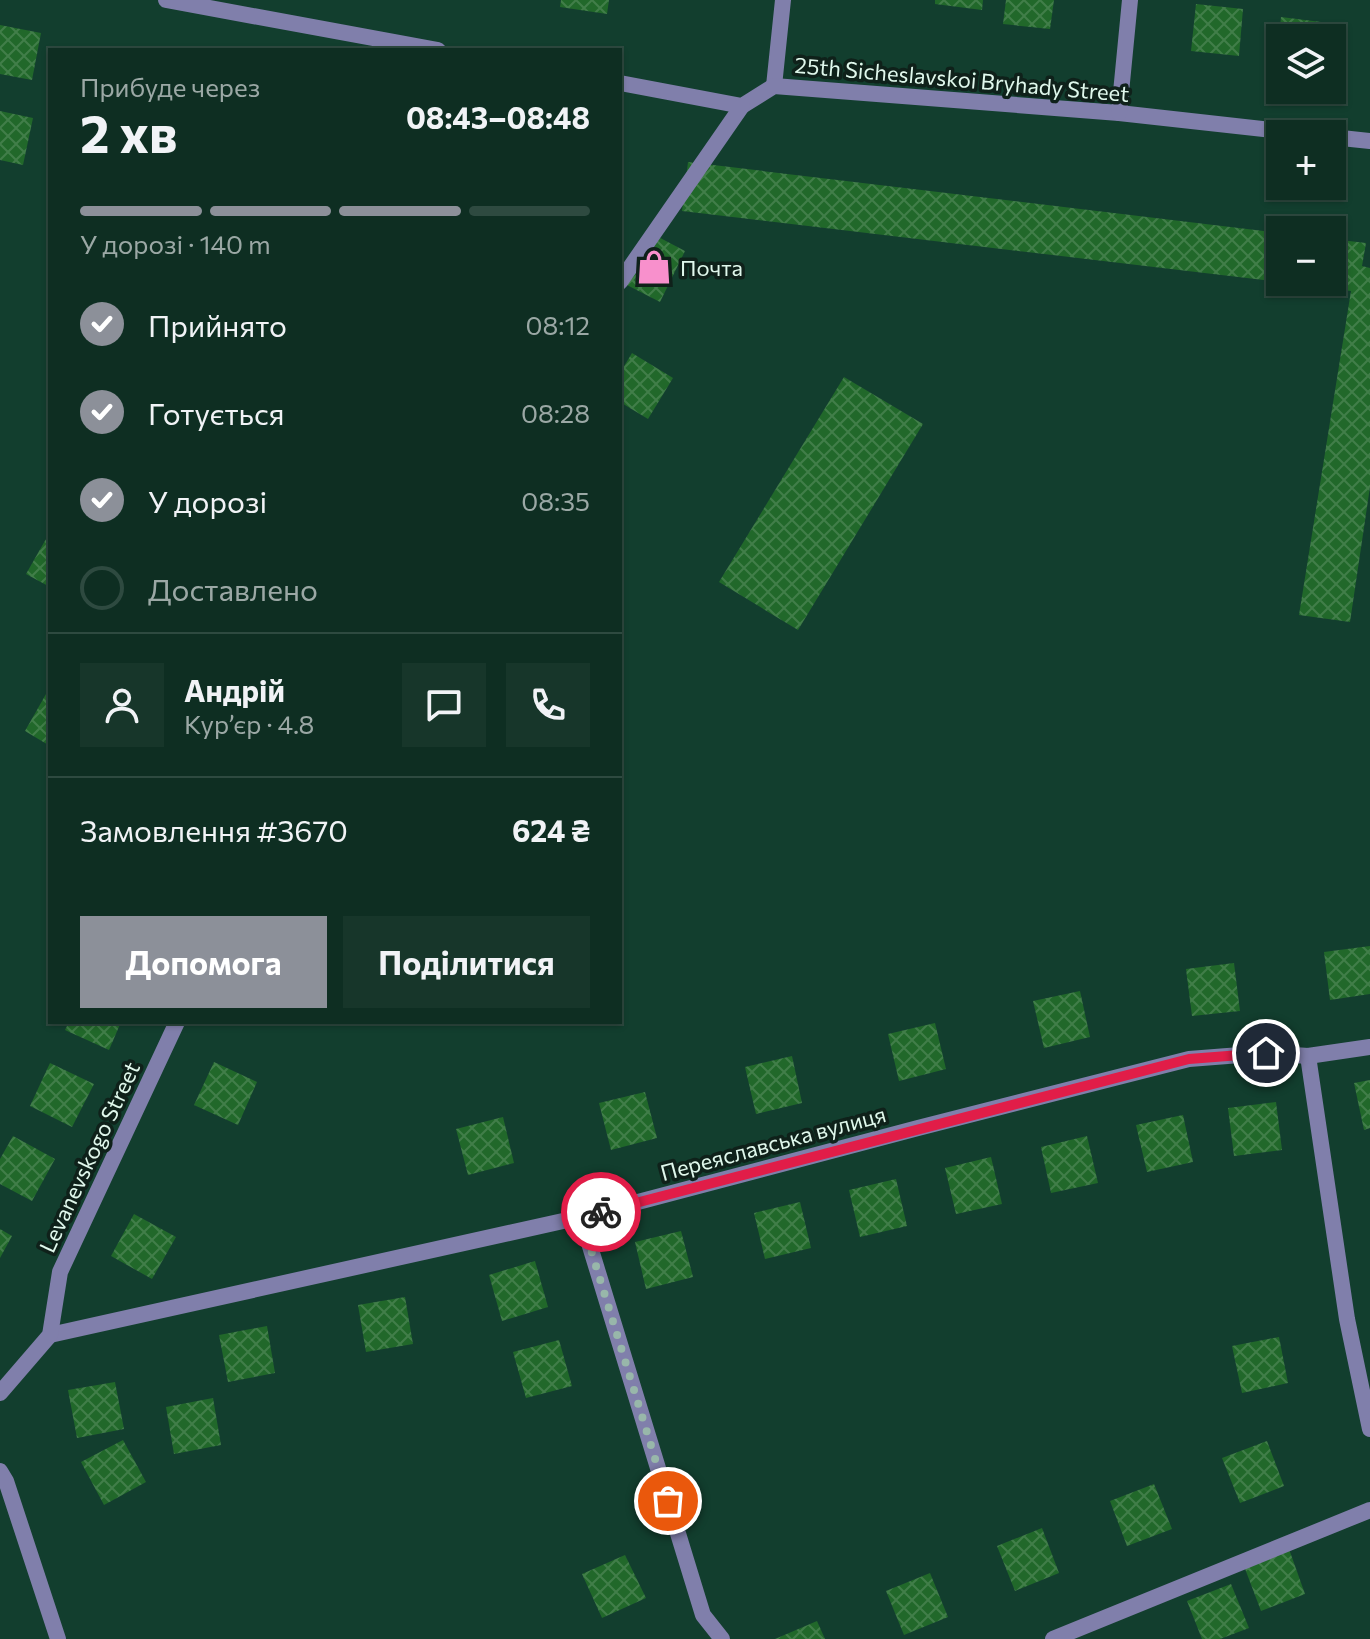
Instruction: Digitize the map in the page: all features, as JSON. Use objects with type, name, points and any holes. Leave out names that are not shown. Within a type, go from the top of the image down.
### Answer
[{"type":"street","points":[[166,0],[427,48]]},
{"type":"street","points":[[774,86],[783,0]]},
{"type":"street","points":[[1119,113],[1130,0]]},
{"type":"street","points":[[622,83],[742,106],[622,279]]},
{"type":"street","name":"25th Sicheslavskoi Bryhady Street","points":[[742,106],[774,86],[1119,113],[1266,129]]},
{"type":"street","points":[[1346,138],[1370,141]]},
{"type":"street","name":"Levanevskogo Street","points":[[50,1335],[60,1272],[176,1024]]},
{"type":"street","name":"Переяславська вулиця","points":[[50,1335],[581,1217],[1189,1059],[1266,1053],[1308,1056],[1370,1047]]},
{"type":"street","points":[[1308,1056],[1347,1319],[1370,1429]]},
{"type":"street","points":[[581,1217],[703,1615],[722,1639]]},
{"type":"street","points":[[0,1393],[50,1335]]},
{"type":"street","points":[[0,1471],[6,1481],[58,1639]]},
{"type":"street","points":[[1053,1639],[1370,1510]]},
{"type":"building","points":[[561,0],[609,0],[607,14],[560,7]]},
{"type":"building","points":[[935,0],[983,0],[982,10],[935,4]]},
{"type":"building","points":[[1006,0],[1054,0],[1050,29],[1003,24]]},
{"type":"building","points":[[1196,4],[1243,9],[1239,56],[1191,51]]},
{"type":"building","points":[[1281,17],[1329,23],[1329,24],[1280,24]]},
{"type":"building","points":[[0,25],[41,33],[32,80],[0,74]]},
{"type":"building","points":[[0,111],[33,118],[23,165],[0,160]]},
{"type":"building","points":[[688,162],[1266,231],[1266,280],[682,211]]},
{"type":"building","name":"Почта","points":[[647,231],[685,251],[660,302],[623,283]]},
{"type":"building","points":[[1346,241],[1366,243],[1362,266],[1370,268],[1370,487],[1350,622],[1299,615],[1351,291],[1346,290]]},
{"type":"building","points":[[632,353],[673,378],[648,419],[622,403],[622,370]]},
{"type":"building","points":[[844,377],[923,424],[798,630],[719,582]]},
{"type":"building","points":[[48,536],[48,586],[26,574]]},
{"type":"building","points":[[48,691],[48,745],[25,731]]},
{"type":"building","points":[[1370,946],[1370,994],[1330,1000],[1324,952]]},
{"type":"building","points":[[1234,963],[1240,1011],[1192,1016],[1186,969]]},
{"type":"building","points":[[1080,991],[1090,1037],[1044,1048],[1033,1001]]},
{"type":"building","points":[[935,1023],[946,1069],[899,1081],[888,1034]]},
{"type":"building","points":[[68,1024],[120,1024],[109,1050],[65,1030]]},
{"type":"building","points":[[792,1056],[802,1103],[756,1114],[745,1067]]},
{"type":"building","points":[[214,1062],[257,1082],[238,1125],[194,1105]]},
{"type":"building","points":[[50,1063],[94,1084],[72,1127],[30,1106]]},
{"type":"building","points":[[1370,1080],[1370,1128],[1364,1130],[1354,1083]]},
{"type":"building","points":[[645,1092],[657,1138],[611,1150],[599,1103]]},
{"type":"building","points":[[1276,1102],[1282,1150],[1234,1156],[1228,1108]]},
{"type":"building","points":[[1183,1115],[1193,1162],[1147,1172],[1136,1125]]},
{"type":"building","points":[[503,1117],[514,1163],[468,1175],[456,1129]]},
{"type":"building","points":[[13,1136],[55,1159],[32,1201],[0,1184],[0,1159]]},
{"type":"building","points":[[1087,1136],[1098,1183],[1051,1193],[1041,1147]]},
{"type":"building","points":[[991,1157],[1002,1204],[956,1214],[945,1168]]},
{"type":"building","points":[[896,1179],[907,1226],[860,1237],[849,1190]]},
{"type":"building","points":[[800,1202],[811,1248],[765,1259],[754,1213]]},
{"type":"building","points":[[134,1214],[176,1237],[152,1279],[111,1256]]},
{"type":"building","points":[[0,1229],[12,1236],[0,1258]]},
{"type":"building","points":[[681,1231],[693,1277],[646,1289],[635,1242]]},
{"type":"building","points":[[535,1261],[548,1307],[502,1321],[489,1275]]},
{"type":"building","points":[[405,1297],[413,1344],[366,1352],[358,1305]]},
{"type":"building","points":[[267,1326],[275,1373],[228,1382],[219,1335]]},
{"type":"building","points":[[1279,1337],[1288,1383],[1242,1393],[1232,1346]]},
{"type":"building","points":[[559,1340],[572,1386],[526,1398],[513,1352]]},
{"type":"building","points":[[115,1382],[124,1429],[77,1438],[68,1390]]},
{"type":"building","points":[[213,1398],[221,1445],[174,1454],[166,1407]]},
{"type":"building","points":[[123,1440],[146,1482],[104,1505],[81,1462]]},
{"type":"building","points":[[1267,1441],[1284,1486],[1240,1503],[1222,1458]]},
{"type":"building","points":[[1154,1484],[1172,1529],[1127,1546],[1110,1501]]},
{"type":"building","points":[[1042,1528],[1059,1573],[1015,1591],[997,1546]]},
{"type":"building","points":[[1289,1549],[1305,1594],[1261,1611],[1244,1566]]},
{"type":"building","points":[[625,1555],[646,1598],[602,1618],[582,1574]]},
{"type":"building","points":[[930,1573],[948,1617],[904,1635],[886,1591]]},
{"type":"building","points":[[1231,1584],[1249,1628],[1220,1639],[1202,1639],[1187,1601]]},
{"type":"building","points":[[817,1621],[825,1639],[775,1639]]},
{"type":"way so far","points":[[601,1212],[581,1217],[668,1501]]},
{"type":"place","name":"Почта","points":[[654,267]]},
{"type":"route","points":[[601,1212],[1189,1059],[1266,1053]]}]
